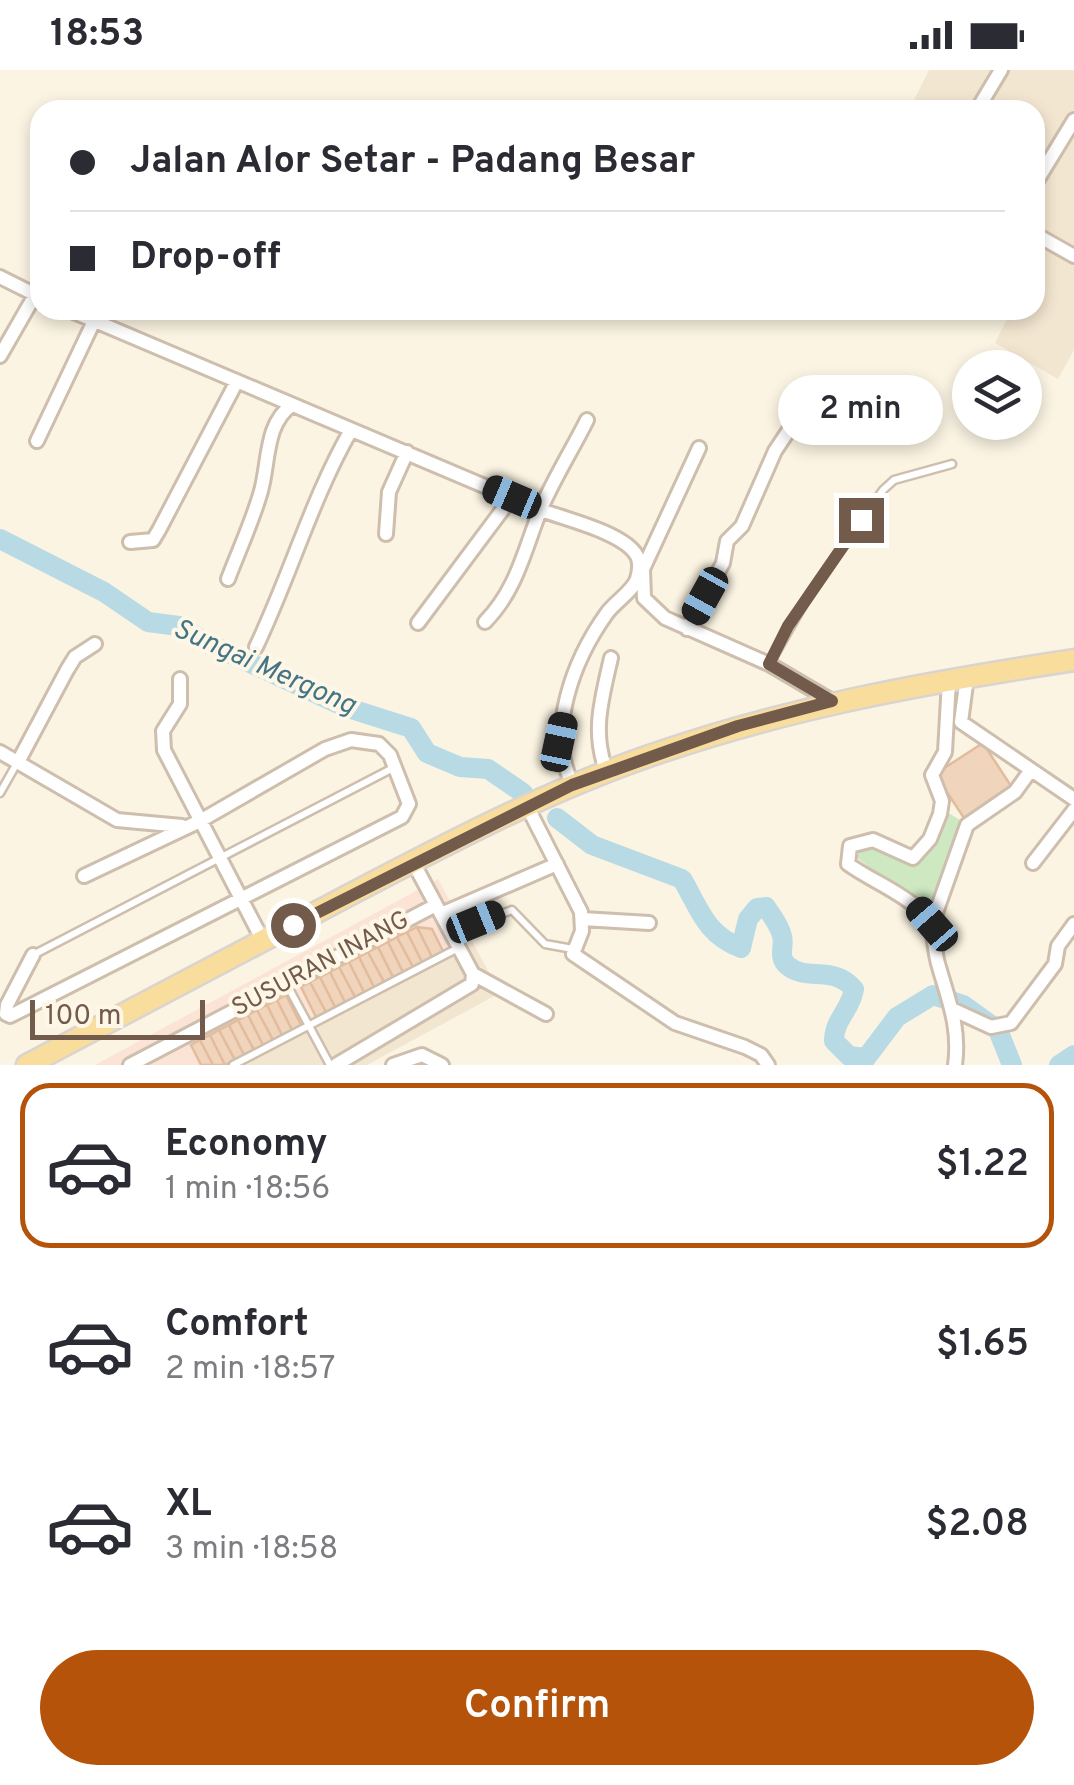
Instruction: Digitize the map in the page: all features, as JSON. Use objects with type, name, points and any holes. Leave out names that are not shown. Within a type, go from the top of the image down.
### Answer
[{"type":"main road","points":[[27,1065],[413,862],[572,785],[738,726],[832,701],[1074,660]]},
{"type":"street","points":[[982,100],[1001,70]]},
{"type":"street","points":[[1045,168],[1074,120]]},
{"type":"street","points":[[1045,240],[1074,256]]},
{"type":"street","points":[[0,277],[30,292]]},
{"type":"street","points":[[0,356],[30,307]]},
{"type":"street","points":[[90,320],[616,538],[630,548],[639,562],[637,582],[644,598],[665,618],[769,664],[832,701]]},
{"type":"street","points":[[37,442],[94,322]]},
{"type":"street","points":[[130,542],[148,542],[160,530],[237,381]]},
{"type":"street","points":[[228,578],[261,491],[266,451],[282,414],[292,405]]},
{"type":"street","points":[[485,622],[498,609],[520,571],[541,510],[587,420]]},
{"type":"street","points":[[686,629],[723,563],[727,541],[742,526],[775,450],[792,427]]},
{"type":"street","points":[[256,648],[296,558],[322,484],[352,430]]},
{"type":"street","points":[[644,598],[643,569],[699,448]]},
{"type":"street","points":[[386,534],[389,492],[407,452]]},
{"type":"street","points":[[418,623],[512,497]]},
{"type":"street","points":[[572,785],[561,764],[559,742],[580,657],[609,610],[637,582]]},
{"type":"street","points":[[18,762],[66,670],[95,644]]},
{"type":"street","points":[[607,772],[599,753],[598,721],[610,658]]},
{"type":"street","points":[[958,678],[961,722],[1074,798]]},
{"type":"street","points":[[932,924],[918,909],[848,864],[846,853],[850,846],[873,840],[913,858],[930,839],[942,801],[932,775],[945,752],[958,678]]},
{"type":"street","points":[[180,679],[180,704],[161,742],[263,941]]},
{"type":"street","points":[[34,955],[7,1004],[6,1014],[10,1016],[402,817],[410,804],[396,766],[380,744],[351,740],[325,749],[200,821],[84,876]]},
{"type":"street","points":[[0,752],[117,820],[184,826]]},
{"type":"street","points":[[955,1065],[958,1041],[952,1003],[938,964],[932,924],[967,825],[1015,792],[1032,770]]},
{"type":"street","points":[[527,806],[583,919],[573,949],[580,960],[648,1007],[692,1030],[745,1046],[761,1055],[768,1065]]},
{"type":"street","points":[[1033,862],[1074,810]]},
{"type":"street","points":[[413,862],[474,974],[546,1014]]},
{"type":"street","name":"SUSURAN INANG","points":[[130,1065],[157,1059],[286,983],[439,910],[557,864]]},
{"type":"street","points":[[583,919],[649,923]]},
{"type":"street","points":[[952,1003],[997,1026],[1011,1023],[1055,964],[1058,946],[1074,924]]},
{"type":"street","points":[[333,1065],[464,991],[474,974]]},
{"type":"street","points":[[393,1065],[422,1055],[442,1065]]},
{"type":"lane","points":[[769,664],[810,593],[884,490],[894,480],[952,464]]},
{"type":"lane","points":[[0,792],[18,762]]},
{"type":"lane","points":[[34,955],[396,766]]},
{"type":"lane","points":[[451,932],[512,910],[550,948],[573,949]]},
{"type":"lane","points":[[233,1065],[459,947]]},
{"type":"lane","points":[[286,983],[333,1065]]},
{"type":"shaded area","points":[[929,70],[1074,70],[1074,350],[1058,379],[1042,370],[1042,350],[1007,350],[995,343],[1006,320],[1045,320],[1045,100],[914,100]]},
{"type":"shaded area","points":[[438,879],[472,941],[243,1065],[95,1065]]},
{"type":"shaded area","points":[[472,941],[500,993],[367,1065],[243,1065]]},
{"type":"green space","points":[[935,805],[960,820],[958,840],[933,915],[852,854],[855,845],[871,841],[911,867]]},
{"type":"building","points":[[983,743],[1011,786],[964,818],[935,774]]},
{"type":"building","points":[[417,927],[432,957],[422,962],[407,932]]},
{"type":"building","points":[[417,927],[432,929],[443,951],[432,957]]},
{"type":"building","points":[[407,932],[422,962],[413,967],[397,937]]},
{"type":"building","points":[[397,937],[413,967],[403,972],[388,942]]},
{"type":"building","points":[[388,942],[403,972],[393,977],[378,947]]},
{"type":"building","points":[[378,947],[393,977],[384,982],[368,952]]},
{"type":"building","points":[[368,952],[384,982],[374,987],[359,957]]},
{"type":"building","points":[[359,957],[374,987],[364,992],[349,962]]},
{"type":"building","points":[[349,962],[364,992],[355,997],[339,967]]},
{"type":"building","points":[[339,967],[355,997],[345,1002],[330,972]]},
{"type":"building","points":[[330,972],[345,1002],[335,1007],[320,977]]},
{"type":"building","points":[[320,977],[335,1007],[326,1012],[310,982]]},
{"type":"building","points":[[310,982],[326,1012],[316,1017],[301,987]]},
{"type":"building","points":[[286,995],[301,1025],[292,1030],[277,1000]]},
{"type":"building","points":[[277,1000],[292,1030],[282,1035],[267,1005]]},
{"type":"building","points":[[267,1005],[282,1035],[273,1040],[257,1010]]},
{"type":"building","points":[[257,1010],[273,1040],[263,1045],[248,1015]]},
{"type":"building","points":[[248,1015],[263,1045],[254,1050],[238,1020]]},
{"type":"building","points":[[238,1020],[254,1050],[244,1055],[229,1025]]},
{"type":"building","points":[[229,1025],[244,1055],[235,1060],[219,1030]]},
{"type":"building","points":[[219,1030],[235,1060],[225,1065],[210,1035]]},
{"type":"building","points":[[210,1035],[225,1065],[213,1065],[200,1040]]},
{"type":"building","points":[[200,1040],[213,1065],[201,1065],[191,1045]]},
{"type":"waterway","name":"Sungai Mergong","points":[[0,539],[104,592],[148,622],[179,626],[209,644],[345,707],[411,728],[427,753],[460,767],[488,769],[523,793]]},
{"type":"waterway","name":"Sungai Mergong","points":[[557,818],[592,845],[682,879],[711,928],[741,948],[748,919],[757,908],[766,907],[781,932],[782,955],[788,966],[804,973],[837,977],[854,989],[834,1041],[849,1056],[866,1058],[897,1017],[933,995],[963,1005],[998,1030],[1012,1065]]},
{"type":"waterway","name":"Sungai Mergong","points":[[1059,1065],[1074,1055]]},
{"type":"route","points":[[293,925],[572,785],[738,726],[832,701],[769,664],[788,626],[861,520]]}]
